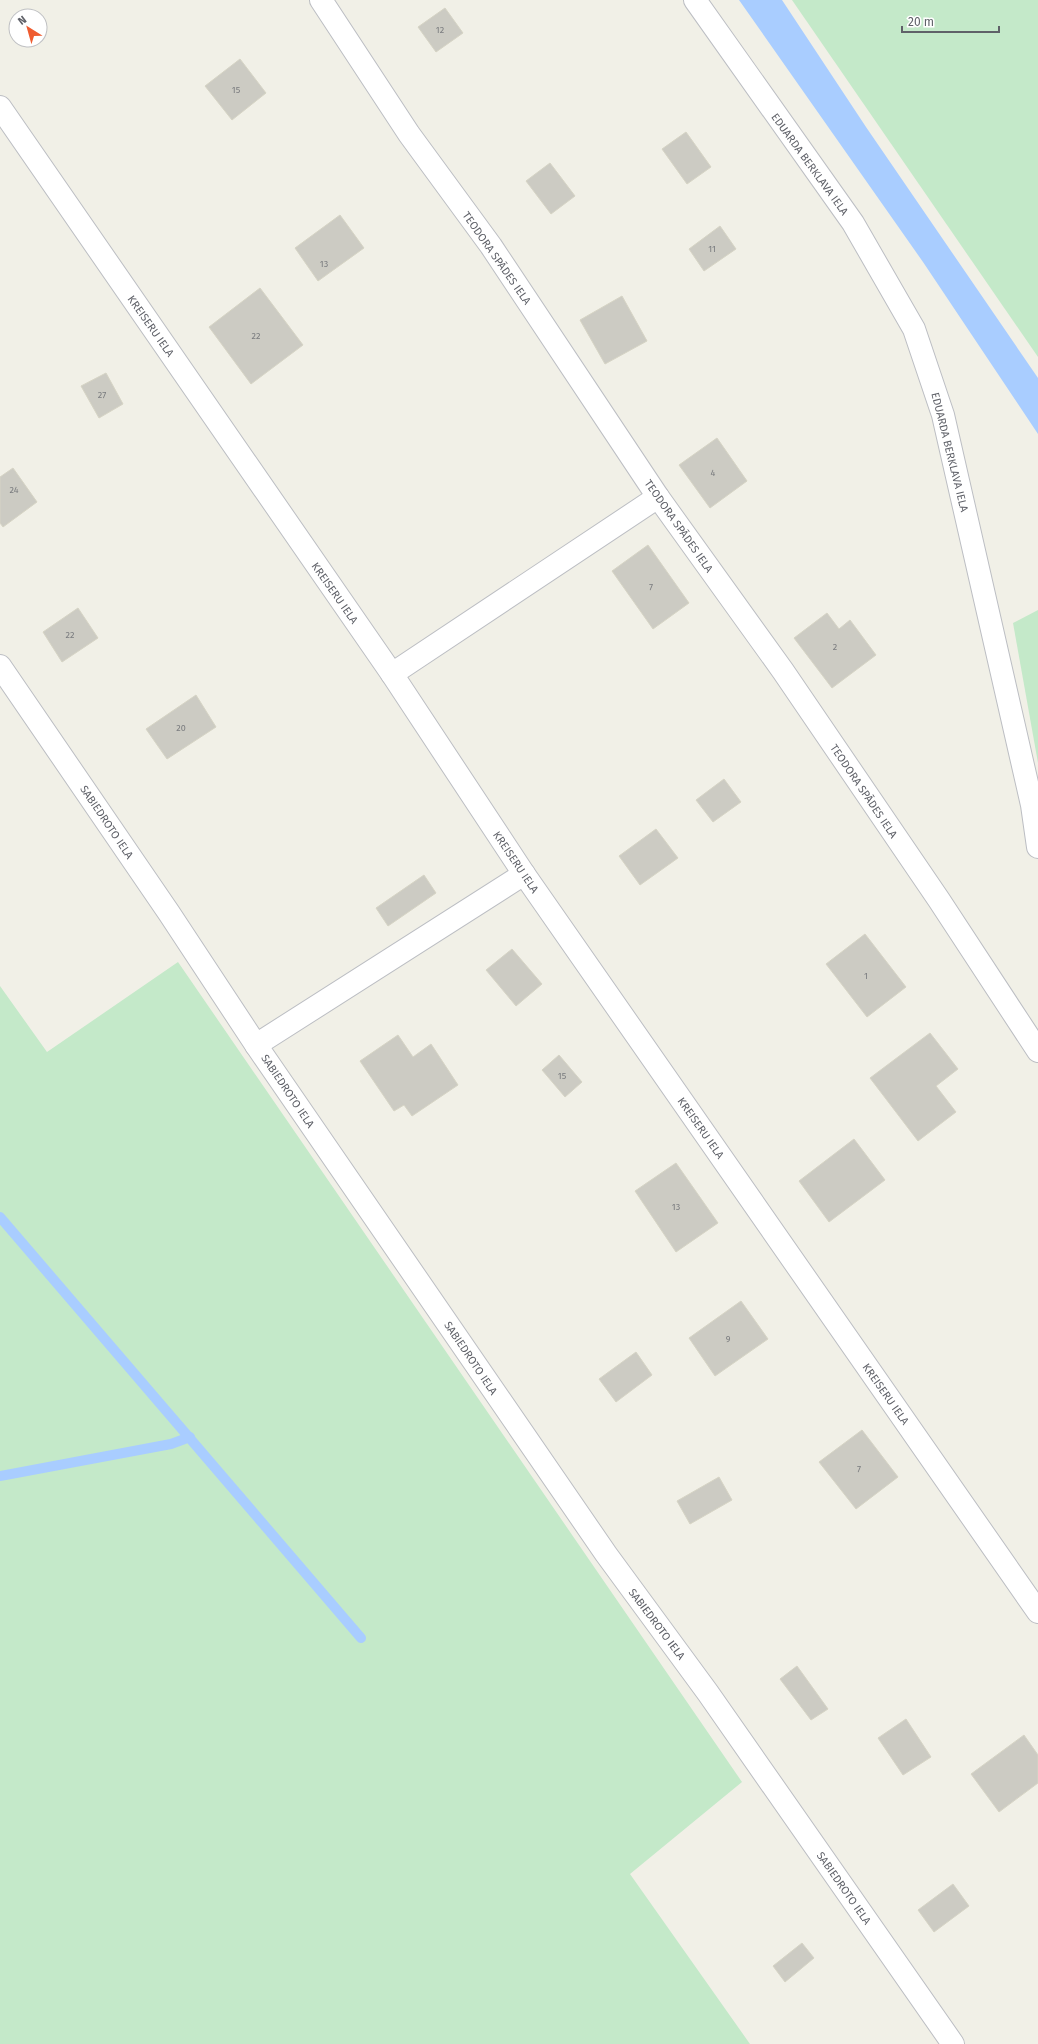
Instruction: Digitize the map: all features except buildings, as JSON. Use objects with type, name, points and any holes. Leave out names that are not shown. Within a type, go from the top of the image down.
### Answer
[{"type":"street","name":"TEODORA SPĀDES IELA","points":[[321,0],[409,134],[491,246],[658,497],[783,671],[1038,1051]]},
{"type":"street","name":"EDUARDA BERKLAVA IELA","points":[[695,0],[853,223],[914,329],[943,415],[1032,805],[1038,847]]},
{"type":"street","name":"KREISERU IELA","points":[[0,107],[392,674],[524,874],[1038,1612]]},
{"type":"street","points":[[392,674],[658,497]]},
{"type":"street","name":"SABIEDROTO IELA","points":[[0,666],[169,913],[256,1044],[606,1554],[708,1693],[953,2044]]},
{"type":"street","points":[[256,1044],[524,874]]},
{"type":"green space","points":[[792,0],[1038,0],[1038,357]]},
{"type":"green space","points":[[1038,610],[1038,763],[1013,623]]},
{"type":"green space","points":[[178,962],[742,1782],[630,1874],[750,2044],[0,2044],[0,986],[47,1052]]},
{"type":"water","points":[[739,0],[782,0],[866,127],[1038,378],[1038,434],[923,262]]},
{"type":"waterway","points":[[0,1217],[361,1638]]},
{"type":"waterway","points":[[0,1476],[171,1444],[190,1437]]}]
